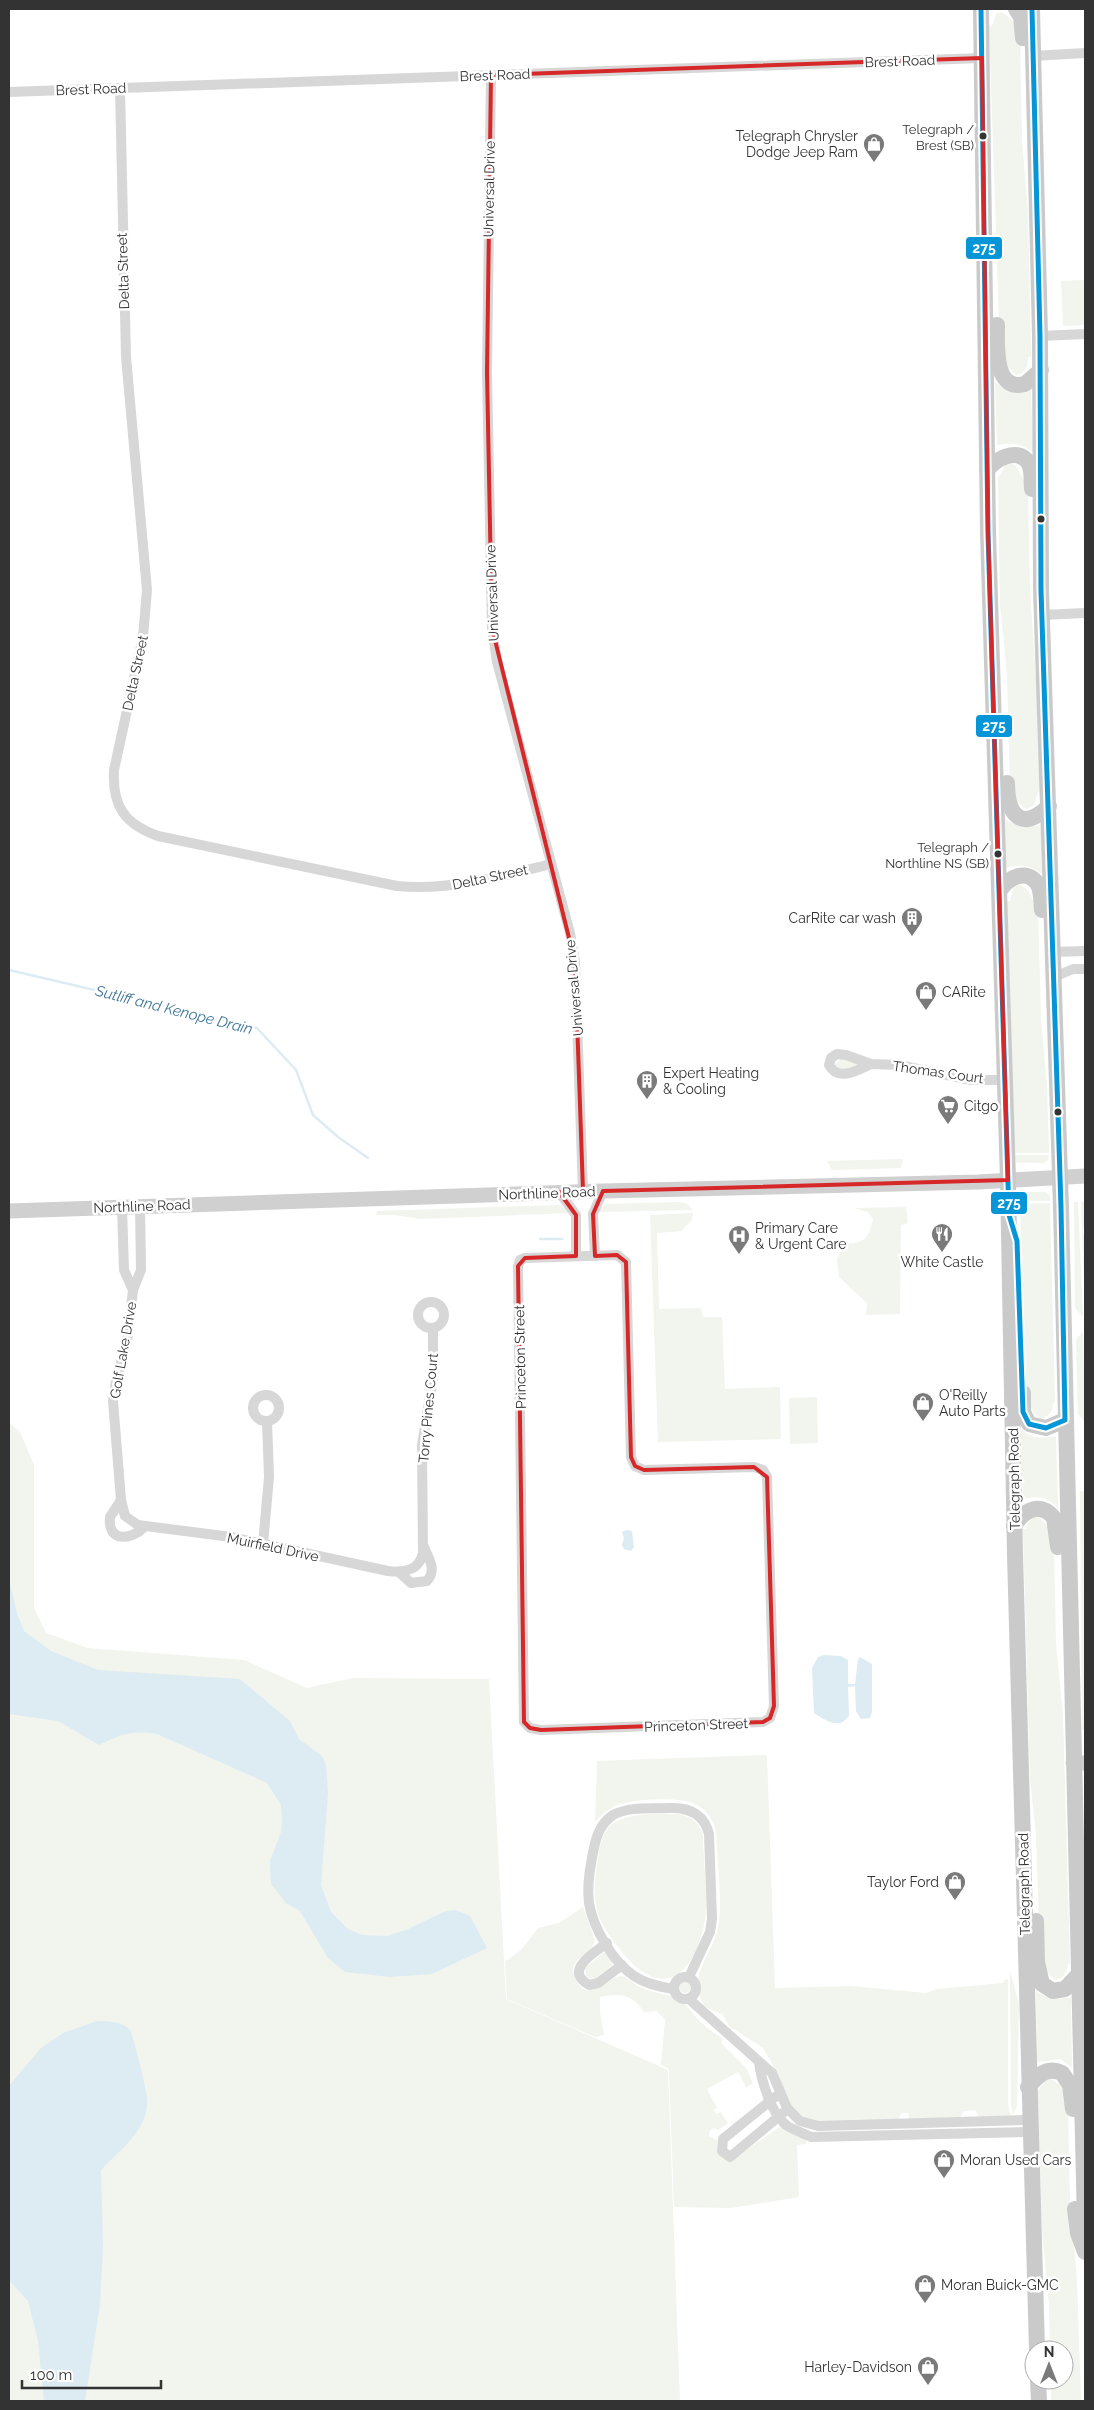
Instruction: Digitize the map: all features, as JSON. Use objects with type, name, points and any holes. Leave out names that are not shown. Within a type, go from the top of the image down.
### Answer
[{"type":"main road","points":[[1016,9],[1022,23],[1025,138],[1036,181]]},
{"type":"main road","points":[[1032,9],[1041,370],[1043,623],[1060,1178],[1072,1693],[1079,1746],[1079,1974],[1085,2223]]},
{"type":"main road","name":"Telegraph Road","points":[[984,11],[982,58],[987,470],[1009,1215],[1014,1526],[1029,2126],[1037,2340]]},
{"type":"main road","points":[[984,202],[995,246],[1000,372],[1007,380],[1020,386],[1030,382],[1041,370]]},
{"type":"main road","points":[[987,470],[1000,459],[1013,455],[1028,462],[1031,470],[1033,591],[1043,623]]},
{"type":"main road","points":[[993,632],[1004,681],[1007,799],[1011,811],[1025,818],[1036,816],[1049,806]]},
{"type":"main road","points":[[1000,890],[1010,879],[1022,876],[1036,882],[1039,888],[1045,1015],[1049,1052],[1056,1064]]},
{"type":"main road","name":"Northline Road","points":[[9,1211],[1085,1176]]},
{"type":"main road","points":[[1009,1215],[1018,1242],[1025,1419],[1036,1428],[1046,1428],[1065,1420]]},
{"type":"main road","points":[[1014,1526],[1024,1513],[1036,1508],[1050,1513],[1056,1524],[1060,1644],[1063,1668],[1072,1693]]},
{"type":"main road","points":[[1022,1800],[1034,1848],[1039,1976],[1045,1988],[1058,1991],[1070,1986],[1079,1974]]},
{"type":"main road","points":[[1028,2087],[1040,2074],[1047,2070],[1062,2073],[1070,2085],[1072,2097],[1075,2207],[1078,2233],[1085,2252]]},
{"type":"main road","points":[[1034,2261],[1044,2304],[1046,2340]]},
{"type":"street","points":[[1033,56],[1085,53]]},
{"type":"street","name":"Brest Road","points":[[9,92],[982,58]]},
{"type":"street","name":"Universal Drive","points":[[491,75],[487,372],[492,628],[497,662],[570,933],[575,962],[583,1191]]},
{"type":"street","name":"Delta Street","points":[[120,88],[126,357],[147,590],[143,637],[114,770],[114,792],[120,809],[134,824],[158,836],[397,886],[462,885],[551,864]]},
{"type":"street","points":[[1040,336],[1085,334]]},
{"type":"street","points":[[1043,623],[1085,613]]},
{"type":"street","points":[[1053,952],[1085,951]]},
{"type":"street","points":[[1054,977],[1073,969],[1085,969]]},
{"type":"street","name":"Thomas Court","points":[[871,1064],[899,1065],[971,1080],[1005,1080]]},
{"type":"street","points":[[596,1256],[593,1214],[604,1191]]},
{"type":"street","points":[[560,1192],[576,1215],[576,1256]]},
{"type":"street","name":"Golf Lake Drive","points":[[121,1500],[113,1401],[130,1323],[133,1290],[141,1270],[140,1206]]},
{"type":"street","name":"Golf Lake Drive","points":[[122,1207],[124,1270],[133,1290]]},
{"type":"street","name":"Princeton Street","points":[[617,1255],[626,1262],[631,1457],[635,1466],[644,1470],[754,1467],[763,1470],[767,1477],[774,1706],[770,1718],[763,1722],[541,1730],[530,1728],[524,1722],[518,1266],[520,1260],[525,1258],[576,1256],[617,1255]]},
{"type":"street","name":"Torry Pines Court","points":[[424,1547],[422,1445],[433,1378],[433,1329]]},
{"type":"street","points":[[263,1544],[269,1477],[267,1421]]},
{"type":"street","points":[[121,1500],[110,1517],[112,1530],[119,1536],[126,1538],[136,1535],[144,1527]]},
{"type":"street","name":"Muirfield Drive","points":[[121,1500],[123,1512],[128,1520],[144,1527],[231,1537],[400,1572],[411,1583],[427,1581],[431,1576],[432,1570],[424,1547]]},
{"type":"street","points":[[400,1572],[413,1568],[420,1563],[424,1547]]},
{"type":"street","points":[[674,1988],[644,1982],[634,1976],[622,1965],[594,1920],[588,1891],[598,1832],[608,1819],[624,1811],[675,1808],[693,1811],[703,1819],[710,1834],[712,1919],[710,1932],[689,1977]]},
{"type":"street","points":[[607,1943],[581,1962],[579,1970],[582,1979],[589,1985],[594,1985],[622,1965]]},
{"type":"street","points":[[674,1988],[678,1979],[689,1977],[695,1981],[697,1988],[694,1995],[689,1999]]},
{"type":"street","points":[[674,1988],[679,1998],[689,1999],[711,2021],[741,2043],[772,2073],[787,2108],[800,2121],[818,2126],[906,2124],[1029,2126]]},
{"type":"street","points":[[759,2062],[761,2080],[770,2100],[786,2125],[811,2136],[906,2135],[1029,2126]]},
{"type":"street","points":[[780,2093],[723,2139],[722,2151],[730,2157],[780,2116],[787,2108]]},
{"type":"street","points":[[906,2124],[906,2135]]},
{"type":"highlighted area","points":[[982,58],[988,533],[1008,1180],[603,1191],[593,1214],[595,1256],[617,1255],[626,1262],[631,1457],[635,1466],[644,1470],[754,1467],[767,1477],[774,1706],[770,1718],[763,1722],[541,1730],[530,1728],[524,1722],[518,1266],[525,1258],[576,1256],[576,1215],[559,1192],[583,1191],[575,962],[492,628],[487,372],[491,75]]},
{"type":"shaded area","points":[[1002,12],[1014,22],[1020,37],[1022,140],[1028,212],[1031,357],[1028,357],[1027,366],[1024,371],[1016,375],[1008,367],[1000,351],[989,26],[992,26],[996,14]]},
{"type":"shaded area","points":[[1085,280],[1085,325],[1063,326],[1061,281]]},
{"type":"shaded area","points":[[995,382],[1012,392],[1031,391],[1033,452],[1016,444],[997,445]]},
{"type":"shaded area","points":[[1010,463],[1016,466],[1028,488],[1030,590],[1037,695],[1040,791],[1034,805],[1026,809],[1016,801],[1010,786],[1007,675],[1000,604],[998,476],[1000,476],[1005,465]]},
{"type":"shaded area","points":[[1005,819],[1022,826],[1041,825],[1042,874],[1025,866],[1006,868]]},
{"type":"shaded area","points":[[1019,885],[1026,888],[1032,897],[1035,908],[1038,908],[1041,1019],[1047,1086],[1049,1153],[1013,1153],[1007,901],[1010,901],[1014,887]]},
{"type":"shaded area","points":[[841,1058],[859,1064],[844,1070],[838,1068],[835,1065]]},
{"type":"shaded area","points":[[1013,1155],[1049,1155],[1048,1160],[1044,1163],[1017,1163]]},
{"type":"shaded area","points":[[903,1159],[901,1168],[832,1170],[827,1161]]},
{"type":"shaded area","points":[[1024,1192],[1046,1192],[1050,1196],[1050,1201],[1020,1201],[1021,1194]]},
{"type":"shaded area","points":[[1085,1201],[1085,1227],[1083,1228],[1083,1235],[1085,1235],[1085,1317],[1081,1202]]},
{"type":"shaded area","points":[[680,1202],[687,1204],[693,1210],[597,1212],[605,1204]]},
{"type":"shaded area","points":[[1074,1202],[1078,1202],[1083,1317],[1075,1308]]},
{"type":"shaded area","points":[[1050,1203],[1055,1402],[1050,1413],[1041,1419],[1034,1414],[1025,1393],[1020,1204]]},
{"type":"shaded area","points":[[559,1205],[571,1213],[420,1219],[395,1215],[376,1215],[377,1211]]},
{"type":"shaded area","points":[[906,1207],[908,1223],[901,1225],[900,1314],[866,1315],[867,1303],[839,1277],[837,1259],[845,1244],[858,1242],[865,1238],[870,1231],[873,1219],[868,1212],[854,1208]]},
{"type":"shaded area","points":[[693,1213],[692,1220],[681,1231],[657,1233],[659,1309],[701,1308],[703,1317],[722,1317],[725,1389],[780,1387],[781,1439],[658,1442],[650,1215]]},
{"type":"shaded area","points":[[1083,1331],[1085,1422],[1078,1414],[1076,1340]]},
{"type":"shaded area","points":[[817,1397],[818,1443],[790,1444],[789,1398]]},
{"type":"shaded area","points":[[9,1423],[20,1432],[34,1465],[34,1608],[46,1633],[88,1648],[244,1660],[307,1688],[353,1678],[489,1679],[506,1999],[668,2070],[680,2401],[9,2401]]},
{"type":"shaded area","points":[[1021,1429],[1029,1435],[1037,1437],[1056,1436],[1058,1509],[1046,1499],[1033,1497],[1023,1499]]},
{"type":"shaded area","points":[[1080,1491],[1085,1491],[1085,1730],[1082,1730]]},
{"type":"shaded area","points":[[1035,1516],[1048,1527],[1054,1544],[1056,1644],[1063,1715],[1070,1963],[1063,1976],[1056,1980],[1049,1975],[1040,1955],[1036,1835],[1030,1777],[1023,1529],[1026,1529],[1027,1524]]},
{"type":"shaded area","points":[[626,1530],[632,1531],[634,1547],[631,1551],[624,1549],[622,1545],[624,1538],[622,1532]]},
{"type":"shaded area","points":[[9,1579],[17,1613],[24,1631],[51,1651],[98,1670],[240,1679],[290,1721],[299,1739],[322,1756],[326,1765],[328,1793],[321,1885],[331,1912],[348,1929],[362,1935],[387,1936],[406,1930],[446,1911],[456,1910],[470,1916],[487,1948],[432,1974],[390,1977],[345,1972],[328,1958],[300,1911],[286,1903],[271,1884],[270,1861],[281,1832],[282,1819],[281,1805],[267,1783],[157,1734],[140,1732],[127,1734],[99,1745],[58,1721],[9,1714]]},
{"type":"shaded area","points":[[824,1655],[841,1656],[848,1660],[848,1684],[855,1684],[858,1659],[860,1657],[872,1664],[872,1712],[870,1718],[861,1719],[856,1711],[855,1686],[848,1687],[849,1716],[841,1723],[832,1723],[814,1713],[812,1668],[818,1657]]},
{"type":"shaded area","points":[[767,1755],[775,1988],[851,1986],[926,1993],[937,1989],[1003,1983],[1004,1980],[1008,1979],[1008,2106],[1011,2116],[980,2117],[975,2110],[964,2111],[960,2117],[909,2119],[908,2113],[902,2113],[898,2119],[833,2124],[807,2119],[789,2105],[772,2063],[763,2048],[729,2026],[723,2015],[703,2004],[699,1994],[699,1978],[717,1932],[720,1910],[716,1832],[710,1816],[701,1807],[690,1802],[659,1799],[620,1804],[612,1807],[595,1822],[597,1761]]},
{"type":"shaded area","points":[[677,1814],[693,1820],[703,1834],[706,1893],[705,1916],[698,1945],[691,1960],[681,1971],[671,1977],[659,1978],[646,1974],[633,1964],[605,1928],[595,1902],[596,1873],[599,1850],[605,1832],[611,1825],[634,1816]]},
{"type":"shaded area","points":[[583,1907],[595,1940],[593,1945],[574,1966],[575,1978],[580,1987],[586,1990],[593,1990],[613,1979],[624,1977],[644,1989],[669,1995],[681,2001],[705,2026],[723,2039],[721,2043],[747,2069],[753,2084],[746,2087],[738,2072],[707,2089],[717,2108],[714,2110],[716,2114],[721,2112],[728,2123],[718,2130],[714,2128],[710,2130],[709,2136],[717,2140],[717,2150],[720,2154],[735,2158],[781,2126],[807,2138],[806,2144],[797,2145],[799,2197],[731,2208],[674,2207],[669,2069],[661,2065],[665,2020],[657,2011],[644,2012],[640,2006],[625,1996],[600,1997],[600,2012],[604,2035],[595,2037],[507,1999],[505,1962],[522,1949],[538,1928],[559,1923]]},
{"type":"shaded area","points":[[603,1953],[612,1962],[612,1965],[596,1978],[589,1978],[586,1975],[585,1968]]},
{"type":"shaded area","points":[[1010,1971],[1019,2003],[1017,2106],[1013,2115],[1011,2106]]},
{"type":"shaded area","points":[[683,1981],[687,1981],[691,1987],[687,1993],[683,1993],[679,1989],[679,1985]]},
{"type":"shaded area","points":[[1036,1991],[1052,1998],[1071,1997],[1072,2068],[1061,2059],[1037,2062]]},
{"type":"shaded area","points":[[97,2021],[119,2023],[130,2030],[146,2092],[147,2109],[142,2124],[137,2131],[101,2170],[103,2247],[100,2305],[85,2401],[44,2401],[38,2341],[28,2301],[9,2280],[9,2086],[41,2048],[63,2033]]},
{"type":"shaded area","points":[[1050,2078],[1060,2085],[1068,2103],[1070,2203],[1077,2281],[1081,2401],[1051,2401],[1051,2390],[1074,2390],[1074,2340],[1050,2340],[1049,2305],[1042,2230],[1038,2091],[1045,2080]]},
{"type":"waterway","name":"Sutliff and Kenope Drain","points":[[9,970],[257,1028],[296,1070],[313,1115],[338,1137],[368,1158]]},
{"type":"waterway","name":"Sutliff and Kenope Drain","points":[[540,1239],[562,1239]]},
{"type":"transit line","name":"275","points":[[981,9],[988,533],[1009,1215],[1017,1241],[1023,1412],[1029,1424],[1046,1428],[1065,1420],[1061,1207],[1041,590],[1040,336],[1032,9]]},
{"type":"place","name":"Telegraph / Brest (SB)","points":[[983,136]]},
{"type":"place","name":"Telegraph Chrysler Dodge Jeep Ram","points":[[874,163]]},
{"type":"place","name":"Telegraph / Northline NS (SB)","points":[[998,854]]},
{"type":"place","name":"CarRite car wash","points":[[912,937]]},
{"type":"place","name":"CARite","points":[[926,1011]]},
{"type":"place","name":"Expert Heating & Cooling","points":[[647,1100]]},
{"type":"place","name":"Citgo","points":[[948,1125]]},
{"type":"place","name":"White Castle","points":[[942,1253]]},
{"type":"place","name":"Primary Care & Urgent Care","points":[[739,1255]]},
{"type":"place","name":"O'Reilly Auto Parts","points":[[923,1422]]},
{"type":"place","name":"Taylor Ford","points":[[955,1901]]},
{"type":"place","name":"Moran Used Cars","points":[[944,2179]]},
{"type":"place","name":"Moran Buick-GMC","points":[[925,2304]]},
{"type":"place","name":"Harley-Davidson","points":[[928,2386]]}]
